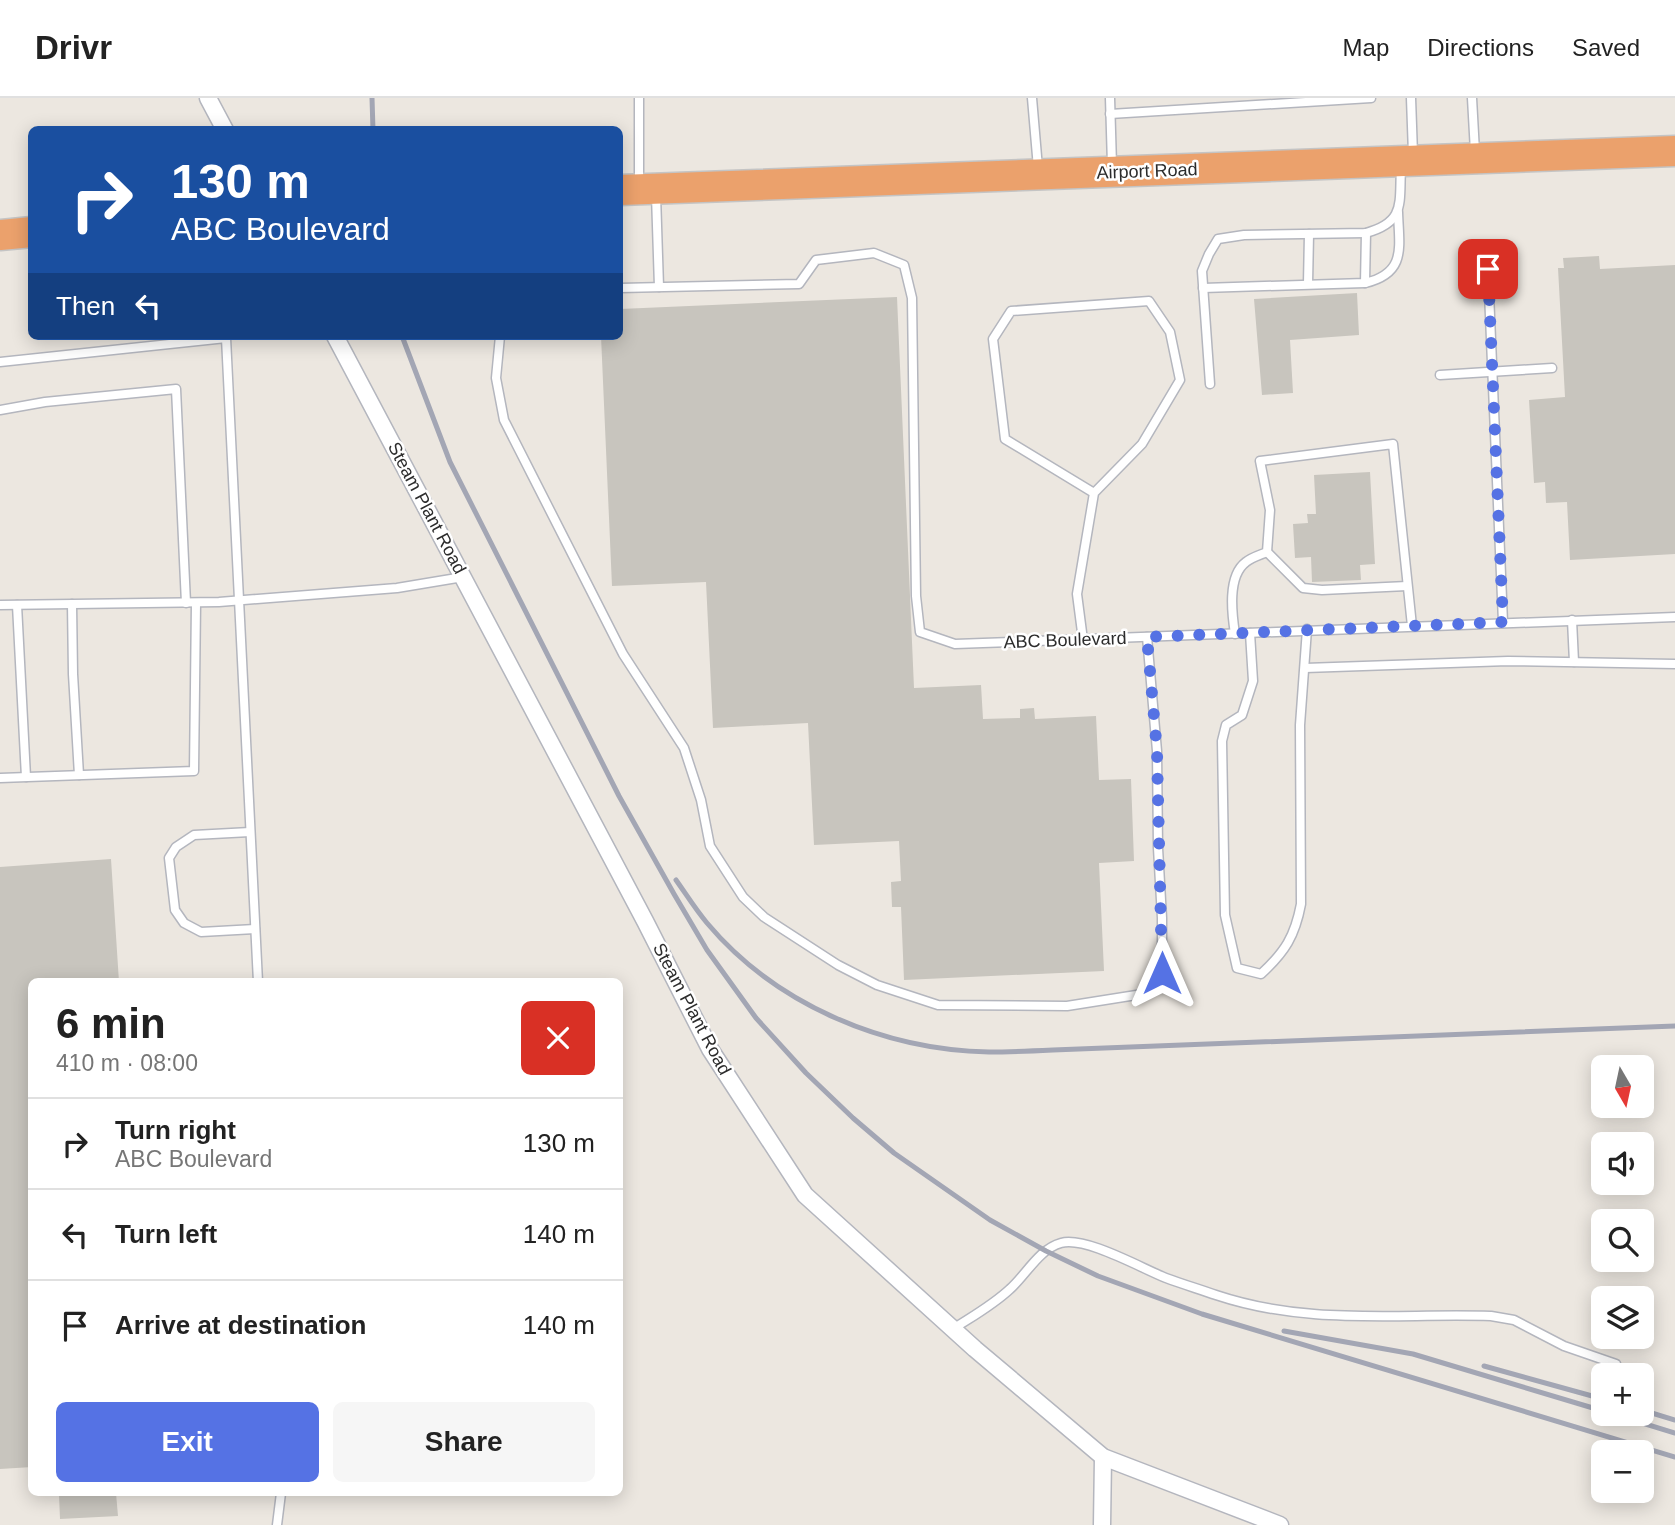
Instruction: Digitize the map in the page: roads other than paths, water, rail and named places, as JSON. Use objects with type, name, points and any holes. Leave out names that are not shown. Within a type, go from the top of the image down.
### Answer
[{"type":"highway","name":"Airport Road","points":[[638,189],[1675,151]]},
{"type":"highway","points":[[0,235],[28,232]]},
{"type":"street","points":[[208,98],[223,126]]},
{"type":"street","name":"Steam Plant Road","points":[[337,340],[710,1049],[805,1195],[953,1329],[1103,1457],[1280,1525]]},
{"type":"street","points":[[1102,1525],[1103,1457]]},
{"type":"lane","points":[[623,288],[659,287],[638,189],[639,98]]},
{"type":"lane","points":[[1032,98],[1038,175]]},
{"type":"lane","points":[[1110,98],[1112,172]]},
{"type":"lane","points":[[1110,114],[1371,98]]},
{"type":"lane","points":[[1203,288],[1365,283],[1381,279],[1393,270],[1399,258],[1398,212],[1407,161],[1411,98]]},
{"type":"lane","points":[[1472,98],[1475,159]]},
{"type":"lane","points":[[1210,384],[1202,271],[1218,239],[1244,235],[1366,233],[1393,221],[1398,212]]},
{"type":"lane","points":[[1365,283],[1366,233]]},
{"type":"lane","points":[[1308,284],[1309,234]]},
{"type":"lane","name":"ABC Boulevard","points":[[659,287],[799,284],[816,260],[874,253],[904,265],[912,298],[916,596],[920,632],[955,644],[1675,617]]},
{"type":"lane","points":[[1488,269],[1503,622]]},
{"type":"lane","points":[[1083,640],[1077,594],[1094,492],[1142,444],[1180,380],[1170,332],[1149,301],[1011,312],[993,340],[1005,439],[1094,492]]},
{"type":"lane","points":[[0,362],[207,340]]},
{"type":"lane","points":[[226,340],[258,978]]},
{"type":"lane","points":[[500,340],[496,378],[504,420],[623,654],[684,748],[701,800],[710,846],[743,897],[764,917],[838,965],[877,985],[938,1005],[999,1007],[1067,1006],[1112,1001],[1149,993],[1162,973],[1162,918],[1157,751],[1147,637]]},
{"type":"lane","points":[[1440,375],[1552,368]]},
{"type":"lane","points":[[0,410],[45,402],[176,389],[186,603]]},
{"type":"lane","points":[[1407,586],[1322,590],[1303,588],[1267,552],[1270,510],[1260,461],[1393,444],[1412,626]]},
{"type":"lane","points":[[1235,634],[1231,595],[1240,568],[1247,561],[1267,552]]},
{"type":"lane","points":[[0,605],[240,601],[397,588],[463,577]]},
{"type":"lane","points":[[0,778],[194,771],[196,603]]},
{"type":"lane","points":[[72,604],[79,775]]},
{"type":"lane","points":[[17,605],[26,777]]},
{"type":"lane","points":[[1572,620],[1574,662]]},
{"type":"lane","points":[[1250,633],[1253,681],[1242,715],[1226,725],[1222,741],[1225,915],[1237,968],[1261,974],[1278,959],[1296,931],[1301,904],[1300,725],[1307,629]]},
{"type":"lane","points":[[1305,668],[1508,661],[1675,664]]},
{"type":"lane","points":[[250,832],[194,835],[176,847],[169,858],[174,911],[184,923],[201,932],[255,929]]},
{"type":"lane","points":[[953,1329],[1009,1291],[1046,1251],[1061,1242],[1073,1241],[1094,1247],[1165,1278],[1269,1309],[1327,1316],[1491,1316],[1514,1320],[1564,1346],[1613,1363]]},
{"type":"lane","points":[[277,1525],[281,1496]]},
{"type":"railway","points":[[372,98],[373,126]]},
{"type":"railway","points":[[404,340],[450,462],[619,796],[674,894],[707,950],[756,1018],[806,1073],[853,1118],[894,1153],[990,1220],[1098,1276],[1202,1314],[1675,1457]]},
{"type":"railway","points":[[676,880],[703,918],[735,952],[765,977],[799,999],[834,1018],[872,1032],[910,1043],[950,1049],[1021,1051],[1675,1026]]},
{"type":"railway","points":[[1284,1331],[1413,1354],[1591,1407]]},
{"type":"railway","points":[[1484,1366],[1591,1396]]},
{"type":"railway","points":[[1654,1414],[1675,1420]]},
{"type":"railway","points":[[1652,1426],[1675,1433]]}]
